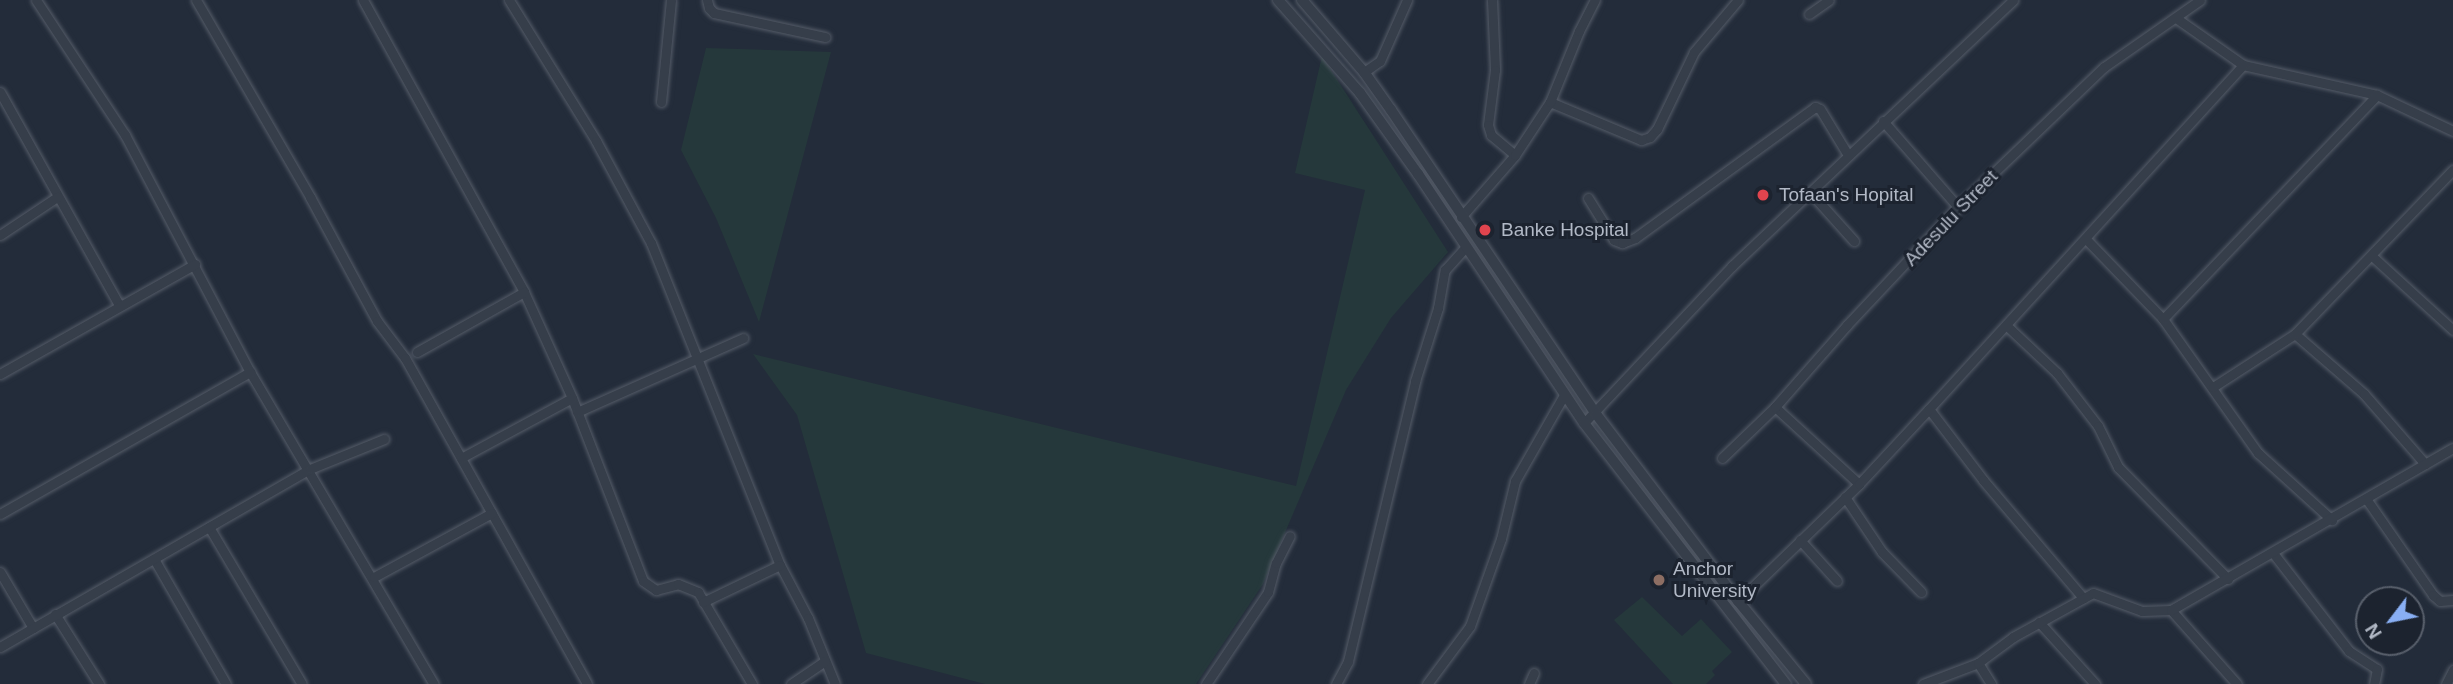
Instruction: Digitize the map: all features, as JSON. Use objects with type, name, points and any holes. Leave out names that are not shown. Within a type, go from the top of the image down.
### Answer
[{"type":"street","points":[[36,0],[125,135],[250,372],[374,577],[431,683]]},
{"type":"street","points":[[196,0],[310,197],[353,281],[377,321],[405,358],[587,684]]},
{"type":"street","points":[[363,0],[524,292],[578,412],[643,581],[656,590],[687,585],[698,592],[752,684]]},
{"type":"street","points":[[509,0],[596,141],[651,243],[780,565],[808,618],[835,684]]},
{"type":"street","points":[[661,102],[671,0]]},
{"type":"street","points":[[707,0],[709,8],[715,12],[825,37]]},
{"type":"street","points":[[1278,0],[1360,93],[1418,174],[1584,424],[1786,684]]},
{"type":"street","points":[[1302,0],[1364,72],[1596,414],[1738,600],[1806,684]]},
{"type":"street","points":[[1364,72],[1380,61],[1406,0]]},
{"type":"street","points":[[1492,0],[1495,70],[1488,125],[1491,135],[1515,155]]},
{"type":"street","points":[[1461,216],[1515,155],[1550,102],[1579,31],[1595,0]]},
{"type":"street","points":[[1550,102],[1641,140],[1650,137],[1657,129],[1694,52],[1738,0]]},
{"type":"street","points":[[1809,14],[1829,0]]},
{"type":"street","points":[[1584,424],[1732,266],[2013,0]]},
{"type":"street","name":"Adesulu Street","points":[[1722,458],[1775,407],[1847,325],[1958,207],[2104,67],[2200,0]]},
{"type":"street","points":[[2176,18],[2243,65],[2377,95],[2453,131]]},
{"type":"street","points":[[1738,600],[1859,484],[2087,240],[2243,65]]},
{"type":"street","points":[[2163,319],[2377,95]]},
{"type":"street","points":[[1,98],[119,305]]},
{"type":"street","points":[[1588,198],[1615,240],[1622,243],[1635,239],[1815,107],[1820,109],[1848,155]]},
{"type":"street","points":[[1883,121],[1958,207]]},
{"type":"street","points":[[2213,387],[2295,334],[2453,170]]},
{"type":"street","points":[[1810,191],[1854,241]]},
{"type":"street","points":[[0,235],[57,197]]},
{"type":"street","points":[[2087,240],[2163,319],[2258,453],[2332,520]]},
{"type":"street","points":[[1336,684],[1348,661],[1415,381],[1438,309],[1445,270],[1466,247]]},
{"type":"street","points":[[2372,256],[2453,330]]},
{"type":"street","points":[[0,374],[195,264]]},
{"type":"street","points":[[417,352],[524,292]]},
{"type":"street","points":[[2007,326],[2057,373],[2098,426],[2119,467],[2228,579]]},
{"type":"street","points":[[2295,334],[2364,394],[2426,464]]},
{"type":"street","points":[[578,412],[743,338]]},
{"type":"street","points":[[0,514],[250,372]]},
{"type":"street","points":[[1427,684],[1470,626],[1501,538],[1516,481],[1564,395]]},
{"type":"street","points":[[461,458],[572,398]]},
{"type":"street","points":[[1775,407],[1859,484]]},
{"type":"street","points":[[1929,409],[1983,480],[2083,598]]},
{"type":"street","points":[[0,647],[310,469],[384,439]]},
{"type":"street","points":[[1923,684],[1978,663],[2039,622],[2096,593],[2142,611],[2171,610],[2332,520],[2453,448]]},
{"type":"street","points":[[1845,497],[1882,552],[1921,592]]},
{"type":"street","points":[[2367,499],[2433,595],[2440,601],[2453,600]]},
{"type":"street","points":[[374,577],[492,513]]},
{"type":"street","points":[[209,527],[302,684]]},
{"type":"street","points":[[1206,684],[1268,592],[1276,563],[1290,537]]},
{"type":"street","points":[[1800,540],[1837,582]]},
{"type":"street","points":[[2273,553],[2349,651],[2377,669],[2374,684]]},
{"type":"street","points":[[154,559],[226,684]]},
{"type":"street","points":[[704,602],[780,565]]},
{"type":"street","points":[[0,572],[33,628]]},
{"type":"street","points":[[2171,610],[2237,684]]},
{"type":"street","points":[[55,614],[99,684]]},
{"type":"street","points":[[2039,622],[2095,684]]},
{"type":"street","points":[[791,684],[825,662]]},
{"type":"street","points":[[1978,663],[1991,684]]},
{"type":"street","points":[[2446,684],[2453,670]]},
{"type":"street","points":[[1528,684],[1534,673]]},
{"type":"shaded area","points":[[706,48],[831,52],[759,322],[716,218],[681,150]]},
{"type":"shaded area","points":[[1322,56],[1448,252],[1391,318],[1346,390],[1263,584],[1196,684],[985,684],[866,653],[797,415],[753,354],[1296,486],[1365,190],[1295,173]]},
{"type":"shaded area","points":[[1642,597],[1682,636],[1701,619],[1732,652],[1712,671],[1715,675],[1706,684],[1673,684],[1614,620]]},
{"type":"place","name":"Tofaan's Hopital","points":[[1763,195]]},
{"type":"place","name":"Banke Hospital","points":[[1485,230]]},
{"type":"place","name":"Anchor University","points":[[1659,580]]}]
